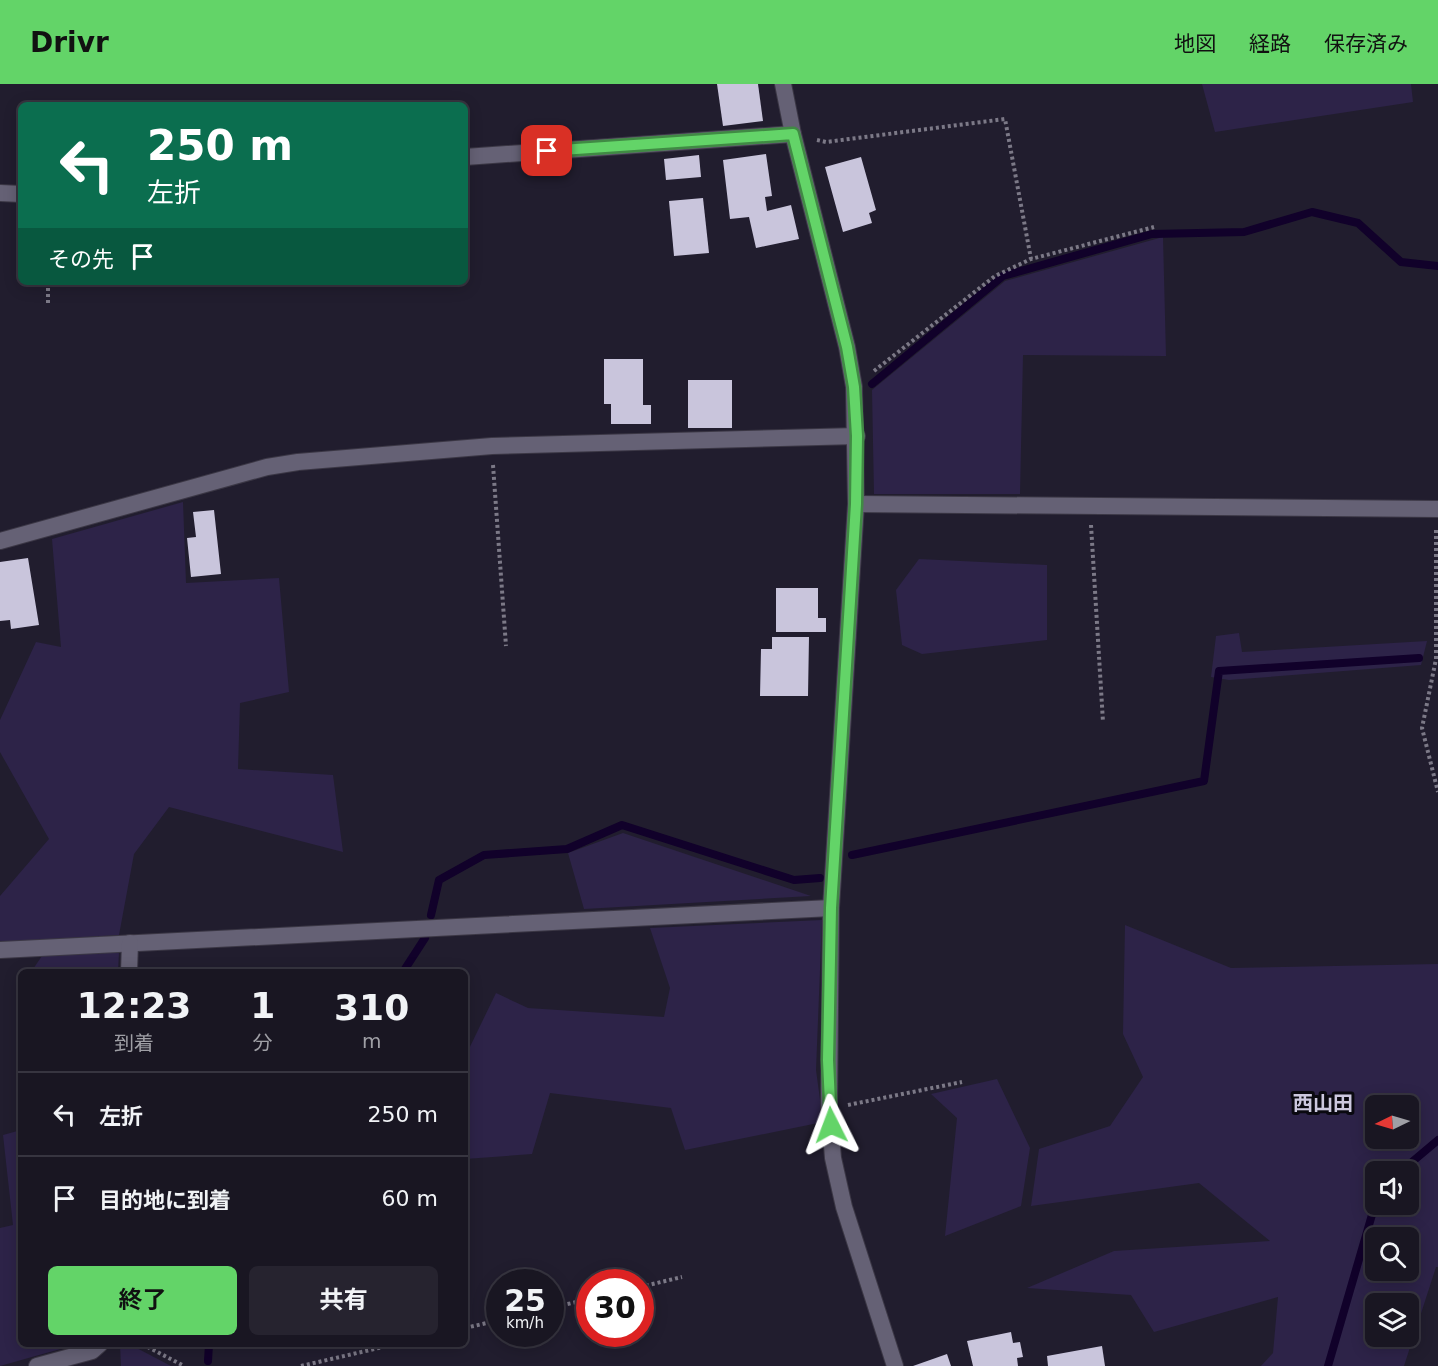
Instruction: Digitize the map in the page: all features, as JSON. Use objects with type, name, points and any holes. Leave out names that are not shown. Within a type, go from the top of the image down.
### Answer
[{"type":"street","points":[[783,84],[793,134],[847,347],[854,387],[857,436],[856,504],[831,908],[829,1109],[833,1158],[844,1207],[895,1366]]},
{"type":"street","points":[[468,157],[793,134]]},
{"type":"street","points":[[0,193],[18,194]]},
{"type":"street","points":[[0,541],[267,466],[492,446],[857,436]]},
{"type":"street","points":[[856,504],[1437,509]]},
{"type":"street","points":[[0,950],[831,908]]},
{"type":"street","points":[[129,969],[130,943]]},
{"type":"street","points":[[37,1366],[92,1351],[97,1347]]},
{"type":"path","points":[[793,134],[826,142],[1005,119],[1031,259]]},
{"type":"path","points":[[854,387],[994,276],[1031,259],[1154,226]]},
{"type":"path","points":[[48,285],[48,303]]},
{"type":"path","points":[[492,446],[506,646]]},
{"type":"path","points":[[1090,506],[1103,722]]},
{"type":"path","points":[[1437,509],[1437,659],[1422,728],[1438,792]]},
{"type":"path","points":[[829,1109],[962,1082]]},
{"type":"path","points":[[654,1284],[682,1277]]},
{"type":"path","points":[[468,1327],[486,1323]]},
{"type":"path","points":[[148,1347],[184,1366]]},
{"type":"path","points":[[301,1366],[383,1347]]},
{"type":"shaded area","points":[[1202,84],[1411,84],[1413,102],[1215,132]]},
{"type":"shaded area","points":[[1163,237],[1166,356],[1023,355],[1020,494],[874,494],[872,390],[1005,281]]},
{"type":"shaded area","points":[[183,502],[186,583],[279,578],[289,692],[240,703],[238,769],[333,775],[343,852],[169,807],[134,854],[119,935],[0,942],[0,896],[49,839],[0,752],[0,720],[36,642],[61,647],[52,539]]},
{"type":"shaded area","points":[[919,559],[1047,565],[1047,640],[922,654],[902,645],[896,590]]},
{"type":"shaded area","points":[[1239,633],[1242,652],[1427,641],[1421,665],[1229,680],[1211,677],[1216,636]]},
{"type":"shaded area","points":[[623,833],[811,896],[584,909],[568,853]]},
{"type":"shaded area","points":[[822,920],[816,1070],[823,1122],[685,1150],[671,1108],[550,1093],[532,1154],[468,1159],[468,1051],[496,993],[528,1008],[664,1017],[670,988],[650,928]]},
{"type":"shaded area","points":[[1125,925],[1231,968],[1438,964],[1438,1267],[1436,1267],[1419,1320],[1419,1293],[1365,1293],[1365,1347],[1410,1347],[1404,1366],[1261,1366],[1273,1353],[1278,1297],[1154,1332],[1131,1295],[1027,1288],[1114,1251],[1270,1241],[1199,1183],[1031,1206],[1039,1149],[1110,1126],[1143,1077],[1123,1034]]},
{"type":"shaded area","points":[[119,952],[118,969],[33,969],[42,956]]},
{"type":"shaded area","points":[[997,1079],[1030,1148],[1021,1206],[945,1236],[957,1118],[931,1094]]},
{"type":"shaded area","points":[[18,1131],[18,1347],[67,1347],[0,1366],[0,1228],[13,1225],[3,1135]]},
{"type":"shaded area","points":[[120,1347],[135,1347],[171,1366],[121,1366]]},
{"type":"building","points":[[717,84],[758,84],[763,121],[723,126]]},
{"type":"building","points":[[766,154],[772,196],[765,197],[767,211],[791,205],[799,239],[756,248],[749,217],[730,219],[723,160]]},
{"type":"building","points":[[699,155],[701,177],[666,180],[664,159]]},
{"type":"building","points":[[861,157],[876,210],[869,213],[872,223],[843,232],[825,167]]},
{"type":"building","points":[[703,198],[709,253],[674,256],[669,201]]},
{"type":"building","points":[[604,359],[643,359],[643,405],[651,405],[651,424],[611,424],[611,404],[604,404]]},
{"type":"building","points":[[688,380],[732,380],[732,428],[688,428]]},
{"type":"building","points":[[214,510],[221,574],[191,577],[187,538],[196,537],[193,512]]},
{"type":"building","points":[[28,558],[39,625],[11,629],[10,620],[0,621],[0,562]]},
{"type":"building","points":[[776,588],[818,588],[818,618],[826,618],[826,632],[776,632]]},
{"type":"building","points":[[772,637],[809,637],[808,696],[760,696],[761,649],[772,649]]},
{"type":"building","points":[[1011,1332],[1013,1343],[1020,1342],[1023,1357],[1017,1358],[1018,1366],[973,1366],[967,1341]]},
{"type":"building","points":[[1102,1346],[1105,1366],[1048,1366],[1047,1356]]},
{"type":"building","points":[[947,1354],[951,1366],[913,1366]]},
{"type":"waterway","points":[[872,384],[1003,276],[1152,234],[1244,232],[1312,212],[1358,223],[1401,262],[1438,266]]},
{"type":"waterway","points":[[852,855],[1204,781],[1219,671],[1419,658]]},
{"type":"waterway","points":[[431,915],[439,880],[484,855],[567,849],[622,825],[794,880],[820,878]]},
{"type":"waterway","points":[[405,969],[425,938]]},
{"type":"waterway","points":[[1413,1161],[1438,1140]]},
{"type":"waterway","points":[[1328,1366],[1372,1215]]},
{"type":"waterway","points":[[208,1361],[209,1347]]},
{"type":"district","name":"西山田","points":[[1323,1103]]},
{"type":"route","points":[[547,151],[793,134],[847,347],[854,387],[857,436],[856,504],[831,908],[828,1060],[831,1125]]}]
